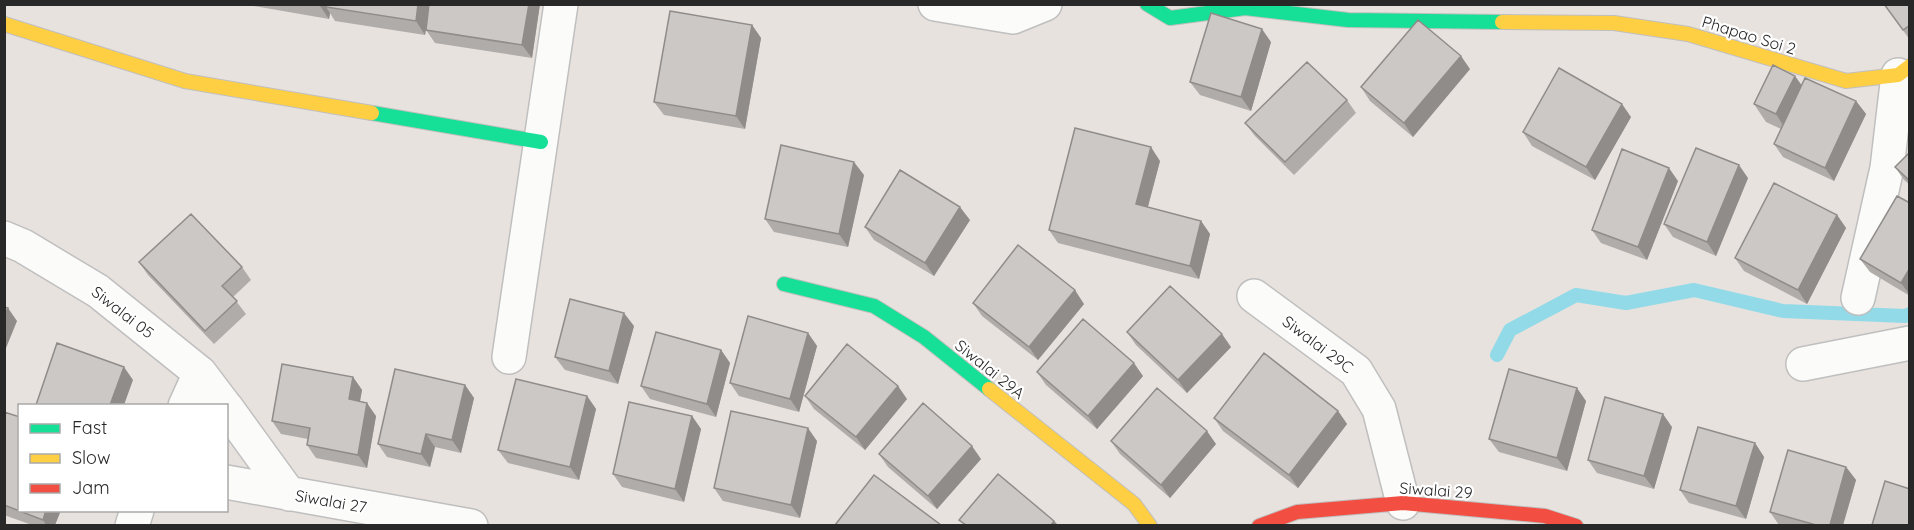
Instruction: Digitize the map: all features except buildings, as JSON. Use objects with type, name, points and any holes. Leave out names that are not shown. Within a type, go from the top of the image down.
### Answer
[{"type":"street","points":[[509,357],[561,4]]},
{"type":"street","points":[[935,4],[1014,18],[1045,4]]},
{"type":"street","name":"Phapao Soi 2","points":[[1147,4],[1170,18],[1245,8],[1614,23],[1688,34],[1846,81],[1904,70]]},
{"type":"street","points":[[4,24],[185,81],[541,142]]},
{"type":"street","points":[[1857,298],[1887,168],[1904,70]]},
{"type":"street","name":"Siwalai 05","points":[[4,238],[23,246],[98,291],[200,373],[224,404]]},
{"type":"street","name":"Siwalai 29A","points":[[784,284],[874,306],[924,337],[1134,504],[1150,525]]},
{"type":"street","name":"Siwalai 29C","points":[[1254,296],[1356,371],[1379,409],[1403,502]]},
{"type":"street","points":[[1803,364],[1910,343]]},
{"type":"street","points":[[184,404],[200,373]]},
{"type":"street","name":"Siwalai 05","points":[[228,409],[289,494]]},
{"type":"street","name":"Siwalai 27","points":[[228,482],[471,525]]},
{"type":"street","name":"Siwalai 29","points":[[1259,525],[1297,512],[1403,502],[1545,516],[1576,525]]},
{"type":"waterway","points":[[1497,355],[1510,330],[1576,295],[1626,303],[1694,290],[1783,311],[1905,316],[1910,314]]},
{"type":"traffic: fast","points":[[1147,4],[1170,18],[1245,8],[1348,20],[1502,22]]},
{"type":"traffic: fast","points":[[372,113],[541,142]]},
{"type":"traffic: fast","points":[[784,284],[874,306],[924,337],[989,389]]},
{"type":"traffic: slow","points":[[1502,22],[1614,23],[1688,34],[1846,81],[1898,75],[1910,66]]},
{"type":"traffic: slow","points":[[4,24],[185,81],[372,113]]},
{"type":"traffic: slow","points":[[989,389],[1134,504],[1150,526]]},
{"type":"traffic: jam","points":[[1259,526],[1297,512],[1403,503],[1545,516],[1576,526]]}]
